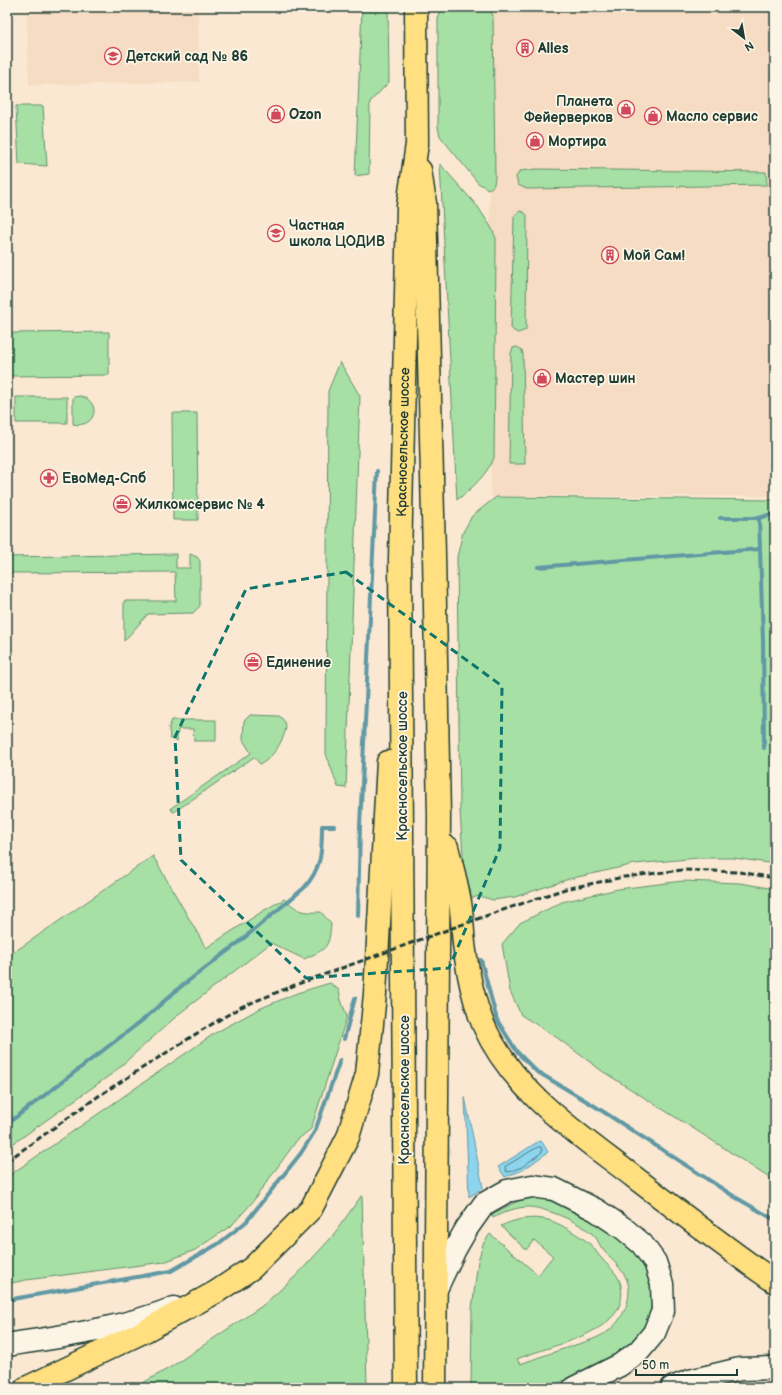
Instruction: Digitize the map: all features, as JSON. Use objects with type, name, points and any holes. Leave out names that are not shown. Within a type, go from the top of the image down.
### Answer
[{"type":"highway","name":"Красносельское шоссе","points":[[416,7],[417,144],[425,204],[439,816],[435,1388]]},
{"type":"highway","name":"Красносельское шоссе","points":[[406,1388],[400,559],[408,206],[417,144]]},
{"type":"highway","points":[[26,1388],[143,1332],[216,1292],[252,1268],[311,1209],[348,1137],[367,1074],[375,994],[400,559]]},
{"type":"highway","points":[[439,816],[459,897],[465,952],[473,992],[483,1023],[499,1054],[517,1079],[547,1108],[578,1134],[682,1214],[775,1282]]},
{"type":"main road","points":[[436,1289],[455,1249],[467,1228],[484,1204],[507,1191],[532,1186],[554,1189],[596,1210],[623,1228],[642,1244],[655,1262],[662,1284],[663,1311],[654,1333],[640,1351],[620,1365],[574,1388]]},
{"type":"main road","points":[[7,1345],[100,1329],[154,1316],[216,1292]]},
{"type":"main road","points":[[672,1388],[690,1381],[740,1369],[775,1368]]},
{"type":"highlighted area","points":[[346,572],[502,686],[500,848],[449,968],[306,978],[181,860],[175,737],[246,589]]},
{"type":"shaded area","name":"Детский сад № 86","points":[[27,7],[198,7],[199,82],[29,85]]},
{"type":"shaded area","points":[[489,7],[775,7],[775,496],[491,496]]},
{"type":"green space","points":[[362,7],[388,7],[389,82],[370,102],[369,174],[355,176]]},
{"type":"green space","points":[[442,7],[489,7],[493,16],[495,177],[493,186],[488,189],[478,183],[440,136],[438,127],[438,19]]},
{"type":"green space","points":[[16,106],[43,106],[47,166],[19,164]]},
{"type":"green space","points":[[440,164],[478,207],[496,238],[494,458],[487,471],[457,500]]},
{"type":"green space","points":[[537,169],[766,172],[767,185],[527,189],[518,185],[516,177],[520,171]]},
{"type":"green space","points":[[520,211],[527,215],[526,330],[518,333],[511,328],[514,217]]},
{"type":"green space","points":[[109,332],[109,375],[9,376],[9,333]]},
{"type":"green space","points":[[517,347],[522,350],[523,355],[525,464],[509,464],[511,353],[513,348]]},
{"type":"green space","points":[[340,362],[360,396],[346,788],[338,787],[326,754],[328,391]]},
{"type":"green space","points":[[81,396],[88,399],[92,404],[94,414],[87,423],[81,425],[73,424],[73,397]]},
{"type":"green space","points":[[16,397],[67,397],[67,423],[16,423]]},
{"type":"green space","points":[[172,413],[197,413],[198,520],[173,520]]},
{"type":"green space","points":[[496,497],[775,500],[775,864],[734,858],[698,858],[635,864],[569,879],[515,897],[493,900],[479,896],[466,900],[460,812],[457,557],[463,532],[472,516]]},
{"type":"green space","points":[[176,554],[176,568],[190,568],[190,554],[197,557],[200,561],[200,606],[193,613],[148,614],[124,641],[124,601],[176,601],[175,572],[7,573],[7,557]]},
{"type":"green space","points":[[250,715],[279,716],[284,721],[286,726],[285,731],[281,742],[273,754],[260,764],[254,757],[174,812],[172,811],[171,808],[251,753],[243,740],[244,721]]},
{"type":"green space","points":[[172,720],[216,720],[216,741],[194,741],[193,729],[178,729],[177,741],[170,739],[169,727]]},
{"type":"green space","points":[[153,856],[206,948],[284,899],[301,910],[321,912],[331,924],[329,939],[322,950],[304,959],[271,943],[180,1013],[113,1073],[7,1148],[7,957]]},
{"type":"green space","points":[[683,881],[740,883],[775,889],[775,1182],[602,1071],[556,1037],[521,1015],[510,991],[502,944],[520,923],[562,902],[618,889]]},
{"type":"green space","points":[[330,983],[339,990],[347,1016],[311,1129],[297,1140],[251,1204],[232,1225],[195,1250],[164,1262],[26,1280],[7,1284],[7,1177],[215,1033],[259,1009],[297,993]]},
{"type":"green space","points":[[362,1195],[367,1387],[134,1388],[171,1367],[262,1306],[296,1276],[331,1238]]},
{"type":"green space","points":[[543,1197],[569,1204],[598,1220],[641,1255],[651,1283],[652,1304],[647,1323],[635,1341],[621,1352],[602,1363],[547,1388],[471,1388],[472,1309],[478,1261],[483,1244],[490,1234],[538,1275],[553,1256],[534,1240],[526,1250],[501,1226],[518,1220],[530,1218],[552,1221],[558,1224],[590,1244],[615,1273],[619,1279],[622,1291],[621,1301],[617,1310],[603,1325],[580,1337],[517,1359],[520,1364],[602,1335],[616,1324],[626,1306],[629,1286],[625,1276],[596,1238],[575,1222],[555,1213],[528,1207],[510,1210],[493,1218],[492,1214],[524,1198]]},
{"type":"water","points":[[465,1097],[483,1188],[469,1197]]},
{"type":"water","points":[[539,1141],[542,1142],[548,1152],[523,1170],[505,1177],[498,1167]]},
{"type":"waterway","points":[[358,916],[360,826],[377,471]]},
{"type":"waterway","points":[[759,518],[775,513]]},
{"type":"waterway","points":[[720,518],[759,518],[763,640],[764,748]]},
{"type":"waterway","points":[[538,567],[760,549]]},
{"type":"waterway","points":[[7,1124],[144,1019],[179,988],[238,943],[304,888],[310,881],[318,866],[322,843],[322,826],[334,826]]},
{"type":"waterway","points":[[481,960],[497,1020],[517,1052],[536,1071],[593,1105],[735,1197],[775,1220]]},
{"type":"waterway","points":[[344,1039],[355,998]]},
{"type":"waterway","points":[[7,1300],[171,1271],[218,1244],[246,1222],[301,1153],[315,1131],[340,1060]]},
{"type":"railway","points":[[7,1161],[100,1095],[202,1030],[241,1007],[295,985],[565,889],[624,877],[682,870],[739,872],[775,878]]},
{"type":"place","name":"Alles","points":[[525,48]]},
{"type":"place","name":"Детский сад № 86","points":[[113,56]]},
{"type":"place","name":"Планета Фейерверков","points":[[626,109]]},
{"type":"place","name":"Ozon","points":[[276,114]]},
{"type":"place","name":"Масло сервис","points":[[653,116]]},
{"type":"place","name":"Мортира","points":[[535,141]]},
{"type":"place","name":"Частная школа ЦОДИВ","points":[[276,233]]},
{"type":"place","name":"Мой Сам!","points":[[610,255]]},
{"type":"place","name":"Мастер шин","points":[[542,378]]},
{"type":"place","name":"ЕвоМед-Спб","points":[[49,478]]},
{"type":"place","name":"Жилкомсервис № 4","points":[[122,504]]},
{"type":"place","name":"Единение","points":[[253,662]]}]
